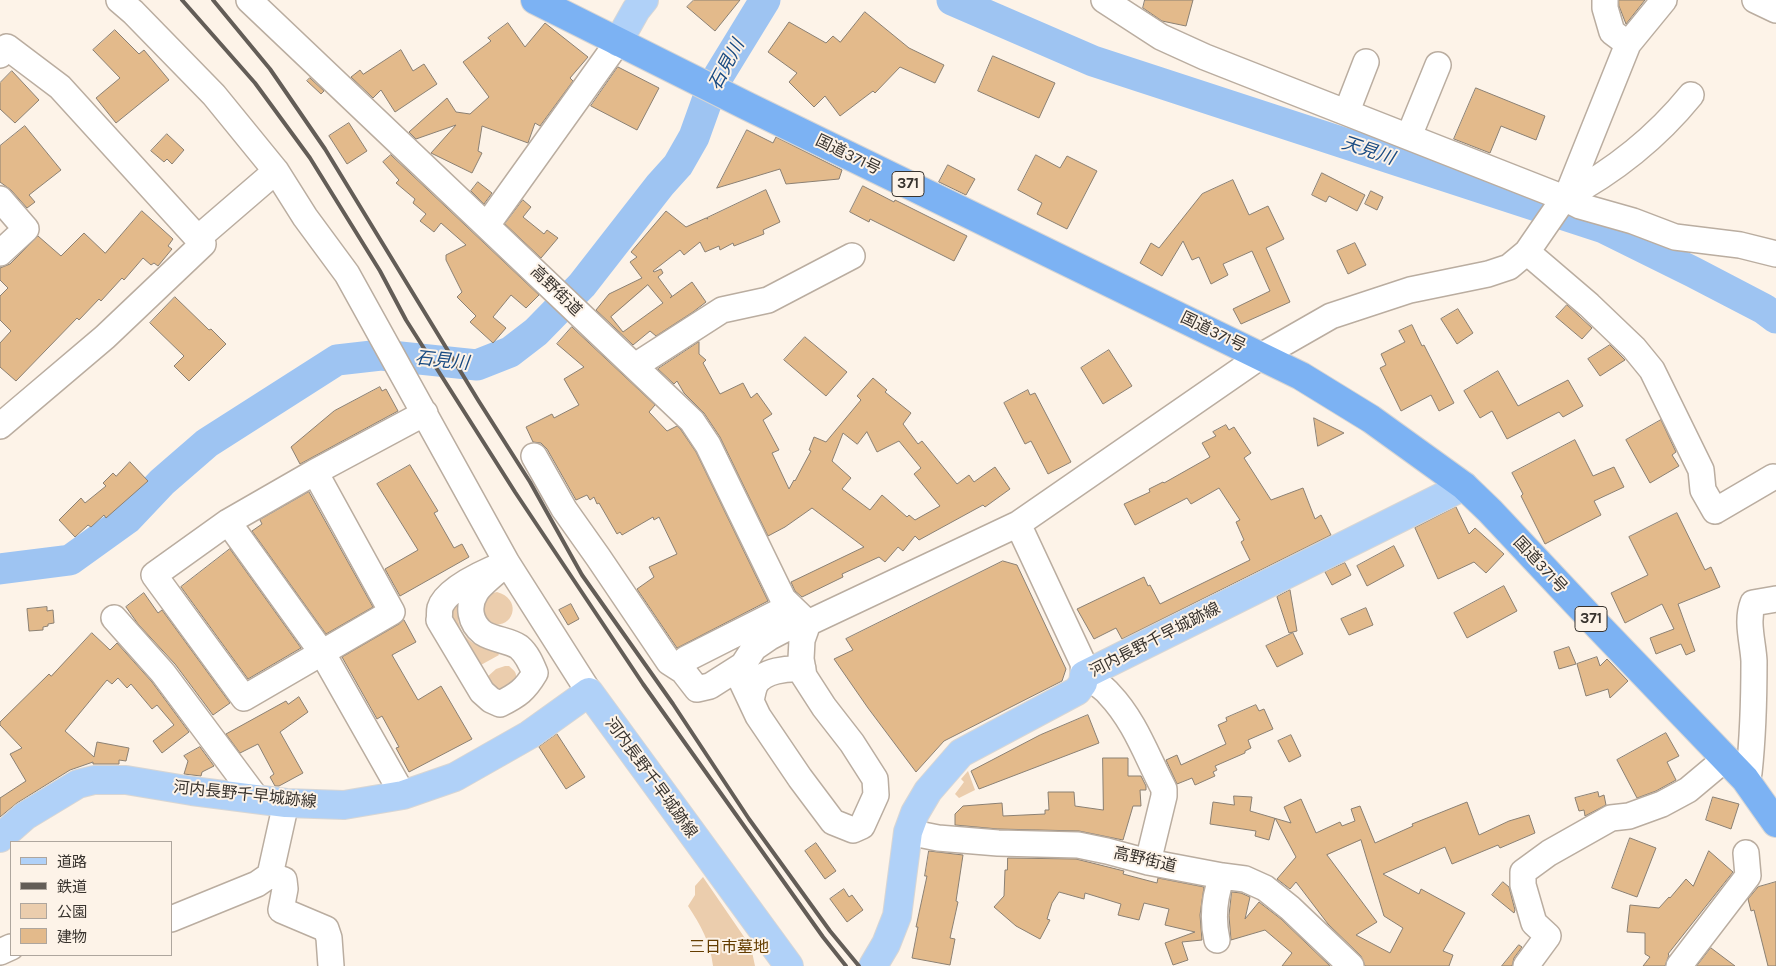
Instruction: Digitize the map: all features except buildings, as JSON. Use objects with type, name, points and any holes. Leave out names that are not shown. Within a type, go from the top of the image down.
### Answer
[{"type":"highway","name":"国道371号","points":[[534,0],[1301,376],[1371,419],[1464,486],[1490,511],[1745,779],[1776,823]]},
{"type":"main road","points":[[618,42],[636,10],[644,0]]},
{"type":"main road","name":"河内長野千早城跡線","points":[[874,964],[886,944],[897,916],[908,832],[915,813],[928,791],[961,754],[1077,691],[1083,683],[1084,675],[1464,486]]},
{"type":"main road","name":"河内長野千早城跡線","points":[[0,838],[25,816],[78,784],[94,780],[126,780],[286,803],[344,805],[403,795],[455,777],[529,735],[589,692],[789,966]]},
{"type":"street","points":[[119,0],[214,95],[276,171],[347,274],[507,563],[589,692]]},
{"type":"street","name":"高野街道","points":[[248,0],[692,420],[708,445],[783,599],[808,623]]},
{"type":"street","points":[[1605,0],[1605,8],[1612,32],[1628,44]]},
{"type":"street","points":[[534,456],[564,509],[598,556],[668,662],[683,671],[697,689],[710,686],[743,665],[754,648],[770,636],[793,625],[808,623],[1018,524],[1261,356],[1331,316],[1410,290],[1488,274],[1509,267],[1532,246],[1569,191],[1628,44],[1664,0]]},
{"type":"street","points":[[1755,0],[1776,10]]},
{"type":"street","points":[[1116,4],[1161,37],[1205,57],[1409,136],[1563,200],[1633,221],[1675,237],[1740,244],[1776,254]]},
{"type":"street","points":[[487,225],[618,42]]},
{"type":"street","points":[[0,55],[7,47],[60,87],[203,244],[119,324],[0,426]]},
{"type":"street","points":[[1347,112],[1366,62]]},
{"type":"street","points":[[1409,136],[1438,65]]},
{"type":"street","points":[[1563,200],[1631,156],[1674,116],[1691,95]]},
{"type":"street","points":[[197,239],[276,171]]},
{"type":"street","points":[[0,199],[26,229],[0,253]]},
{"type":"street","points":[[1532,246],[1634,348],[1652,370],[1701,470],[1703,490],[1715,512],[1773,477]]},
{"type":"street","points":[[635,366],[722,310],[768,300],[852,256]]},
{"type":"street","points":[[315,472],[392,612],[323,654],[244,698],[154,575],[228,522],[315,472],[425,413]]},
{"type":"street","points":[[228,522],[323,654],[403,795]]},
{"type":"street","points":[[1018,524],[1083,663],[1084,675],[1108,692],[1123,712],[1138,735],[1164,789],[1148,862]]},
{"type":"street","points":[[507,563],[476,592],[470,608],[473,623],[483,633],[499,641],[517,646],[527,656],[535,673],[526,687],[515,696],[500,704],[491,700],[482,692],[439,620],[440,606],[460,586],[480,573],[507,563]]},
{"type":"street","points":[[1745,779],[1749,774],[1765,722],[1754,657],[1750,612],[1753,603],[1776,599]]},
{"type":"street","points":[[683,671],[686,659],[777,613],[808,623]]},
{"type":"street","points":[[114,618],[164,673],[257,799]]},
{"type":"street","points":[[743,665],[742,682],[758,716],[833,822],[853,830],[862,826],[876,795],[875,779],[804,676],[801,659],[802,640],[808,623]]},
{"type":"street","points":[[751,701],[756,684],[769,674],[789,668],[803,669]]},
{"type":"street","points":[[1526,966],[1548,936],[1534,923],[1523,884],[1523,872],[1548,853],[1611,818],[1629,816],[1662,804],[1688,790],[1726,759]]},
{"type":"street","points":[[172,919],[257,884],[270,875],[286,803]]},
{"type":"street","name":"高野街道","points":[[908,832],[938,838],[998,843],[1078,845],[1107,850],[1148,862],[1245,879],[1265,888],[1290,908],[1351,966]]},
{"type":"street","points":[[1679,966],[1748,876],[1746,853]]},
{"type":"street","points":[[270,875],[284,880],[285,889],[281,910],[326,929],[331,966]]},
{"type":"street","points":[[1217,940],[1214,905],[1222,876]]},
{"type":"green space","points":[[497,592],[506,596],[511,602],[513,609],[508,621],[502,624],[484,621],[482,599],[489,594]]},
{"type":"green space","points":[[457,597],[458,617],[462,632],[472,642],[499,655],[479,666],[449,625],[451,609]]},
{"type":"green space","points":[[509,666],[514,671],[516,679],[508,686],[498,689],[486,678],[496,669]]},
{"type":"green space","points":[[968,771],[975,790],[959,798],[955,794],[964,782],[961,779]]},
{"type":"green space","name":"三日市墓地","points":[[703,877],[751,947],[755,966],[713,966],[710,949],[704,934],[688,906],[695,895],[695,886]]},
{"type":"waterway","name":"石見川","points":[[0,569],[70,560],[127,519],[162,482],[207,443],[337,360],[381,355],[477,365],[510,352],[536,332],[582,285],[660,185],[678,165],[694,137],[708,98],[719,75],[765,0]]},
{"type":"waterway","name":"天見川","points":[[952,0],[1093,61],[1604,228],[1764,309],[1776,318]]},
{"type":"railway","points":[[182,0],[255,83],[310,158],[380,271],[406,320],[515,492],[643,684],[823,937],[846,966]]},
{"type":"railway","points":[[213,0],[270,69],[325,149],[530,482],[582,575],[673,704],[749,819],[830,931],[859,966]]}]
